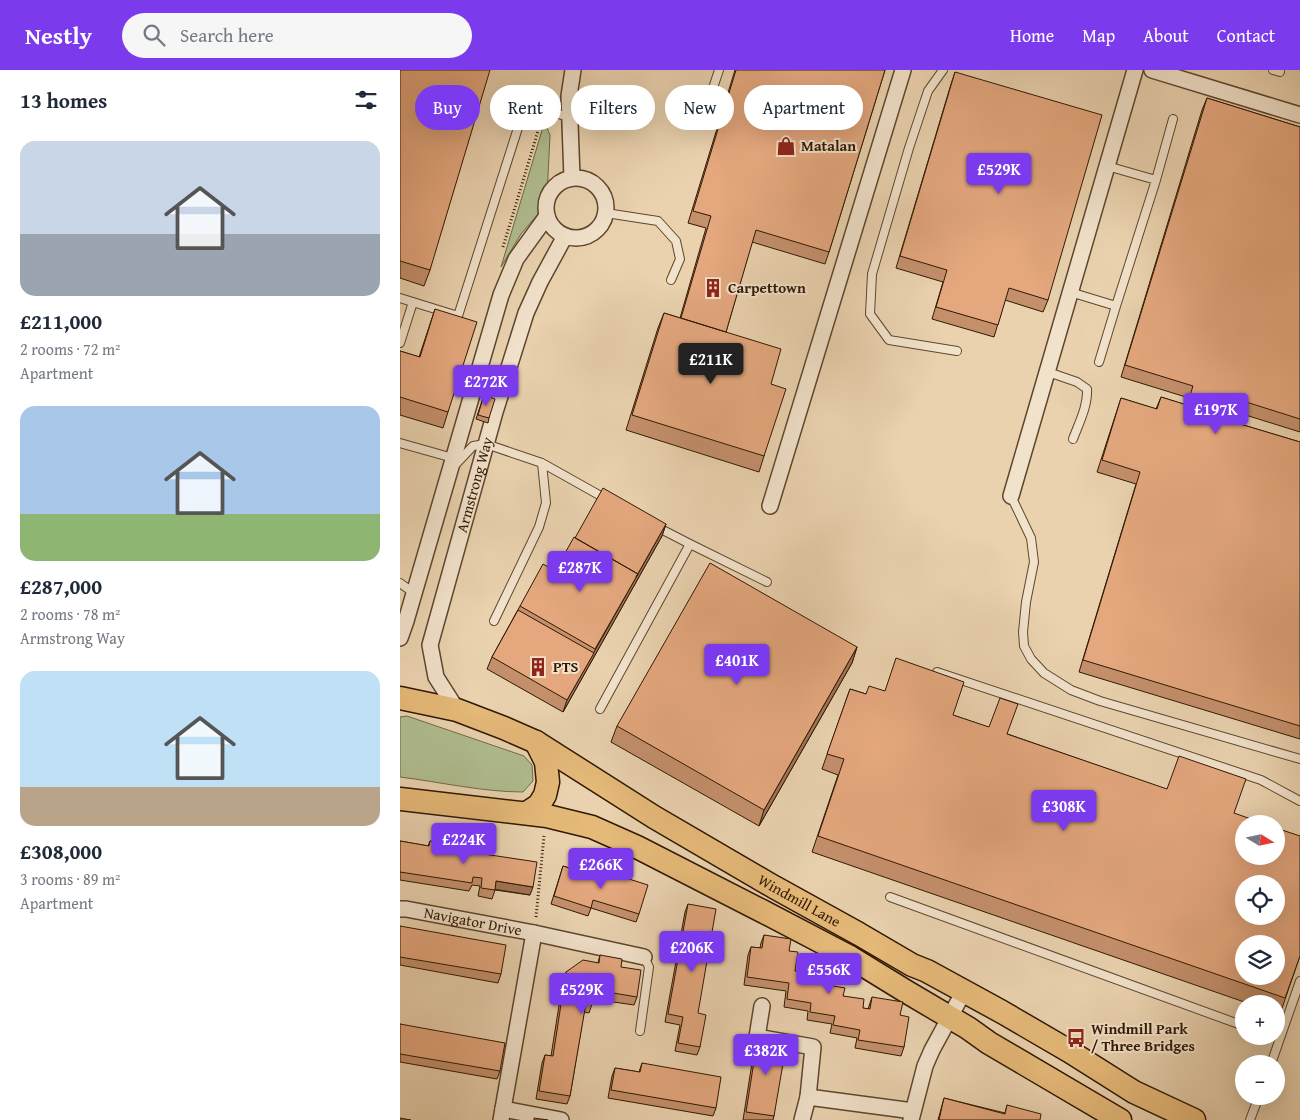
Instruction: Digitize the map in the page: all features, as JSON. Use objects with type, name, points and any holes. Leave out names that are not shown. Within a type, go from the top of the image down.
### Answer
[{"type":"main road","name":"Windmill Lane","points":[[400,698],[458,710],[536,742],[654,816],[766,882],[912,965],[1002,1012],[1134,1092],[1194,1120]]},
{"type":"main road","points":[[536,742],[546,762],[548,782],[537,815]]},
{"type":"main road","name":"Windmill Lane","points":[[400,799],[537,815],[592,827],[637,847],[850,957],[968,1028],[989,1043],[1120,1120]]},
{"type":"street","points":[[547,216],[551,225],[557,231],[565,236],[574,238],[591,234],[598,229],[606,213],[606,204],[598,187],[590,181],[572,178],[569,96],[573,70]]},
{"type":"street","points":[[770,506],[903,70]]},
{"type":"street","points":[[1011,496],[1134,70]]},
{"type":"street","points":[[1152,70],[1300,114]]},
{"type":"street","name":"Armstrong Way","points":[[400,638],[500,295],[516,259],[547,216],[546,206],[549,196],[562,181],[572,178]]},
{"type":"street","name":"Armstrong Way","points":[[458,710],[436,677],[430,645],[495,412],[526,313],[540,282],[565,236]]},
{"type":"street","name":"Navigator Drive","points":[[400,909],[534,933],[502,1115]]},
{"type":"street","points":[[534,933],[644,957]]},
{"type":"street","points":[[808,1097],[912,1116],[925,1066],[964,991]]},
{"type":"street","points":[[762,1006],[757,1037],[813,1047],[808,1097],[802,1120]]},
{"type":"street","points":[[502,1115],[561,1120]]},
{"type":"lane","points":[[714,85],[719,70]]},
{"type":"lane","points":[[943,70],[928,91],[908,148],[872,274],[870,314],[890,340],[957,351]]},
{"type":"lane","points":[[561,115],[569,117]]},
{"type":"lane","points":[[1099,362],[1156,180],[1173,119]]},
{"type":"lane","points":[[400,298],[458,316],[517,130]]},
{"type":"lane","points":[[1107,166],[1156,180]]},
{"type":"lane","points":[[606,213],[658,221],[676,241],[680,259],[671,280]]},
{"type":"lane","points":[[1070,292],[1116,306]]},
{"type":"lane","points":[[400,344],[413,302]]},
{"type":"lane","points":[[1048,372],[1077,382],[1087,389],[1086,404],[1074,439]]},
{"type":"lane","points":[[400,443],[452,464],[473,446],[486,444],[542,463],[611,502]]},
{"type":"lane","points":[[494,621],[539,527],[546,503],[542,463]]},
{"type":"lane","points":[[1011,496],[1031,538],[1034,562],[1026,602],[1023,632],[1024,646],[1044,673],[1071,690],[1100,701],[1300,759]]},
{"type":"lane","points":[[646,520],[767,582]]},
{"type":"lane","points":[[600,709],[690,544]]},
{"type":"lane","points":[[400,583],[414,593]]},
{"type":"lane","points":[[927,669],[1261,780],[1300,800]]},
{"type":"lane","points":[[890,897],[1235,1023]]},
{"type":"lane","points":[[640,1031],[649,967],[644,957]]},
{"type":"lane","points":[[1285,1017],[1300,981]]},
{"type":"lane","points":[[1250,1120],[1256,1105]]},
{"type":"path","points":[[503,248],[538,130]]},
{"type":"path","points":[[534,933],[537,815]]},
{"type":"green space","points":[[542,130],[548,130],[550,135],[547,197],[544,207],[521,234],[501,267]]},
{"type":"green space","points":[[407,716],[524,756],[532,765],[533,781],[523,792],[508,792],[400,777],[400,717]]},
{"type":"building","points":[[400,70],[490,70],[480,103],[480,85],[415,85],[415,130],[472,130],[430,270],[400,261]]},
{"type":"building","name":"Matalan","points":[[736,70],[885,70],[829,252],[756,230],[726,332],[681,318],[711,216],[693,211],[718,130],[734,130],[734,85],[731,85]]},
{"type":"building","points":[[955,72],[1102,115],[1048,300],[1009,288],[998,325],[936,307],[947,270],[900,256]]},
{"type":"building","points":[[1207,98],[1300,127],[1300,419],[1227,396],[1220,418],[1300,442],[1300,726],[1083,660],[1140,472],[1102,460],[1121,398],[1157,409],[1161,397],[1187,405],[1193,386],[1125,365]]},
{"type":"building","points":[[435,309],[477,322],[448,412],[400,397],[400,351],[420,357]]},
{"type":"building","points":[[664,313],[781,349],[771,384],[786,389],[764,456],[632,415]]},
{"type":"building","points":[[484,395],[495,399],[489,418],[478,415]]},
{"type":"building","points":[[603,488],[666,524],[638,574],[575,538]]},
{"type":"building","points":[[574,537],[638,574],[595,649],[520,606],[543,564],[555,571]]},
{"type":"building","points":[[710,563],[857,647],[764,810],[617,726]]},
{"type":"building","name":"PTS","points":[[518,610],[594,653],[567,700],[492,657]]},
{"type":"building","points":[[896,658],[964,682],[953,715],[989,727],[1000,698],[1018,704],[1007,734],[1167,789],[1179,756],[1246,779],[1234,813],[1240,815],[1235,815],[1235,865],[1285,865],[1285,831],[1300,836],[1300,956],[1285,998],[1285,995],[1276,995],[1248,985],[1285,985],[1285,935],[1235,935],[1235,981],[818,836],[844,759],[827,754],[850,689],[866,694],[869,686],[885,691]]},
{"type":"building","points":[[400,841],[429,846],[430,841],[478,848],[477,853],[537,862],[533,887],[496,881],[495,890],[481,888],[482,878],[473,877],[472,883],[400,872]]},
{"type":"building","points":[[563,866],[594,876],[597,869],[648,885],[639,914],[593,900],[591,908],[554,896]]},
{"type":"building","points":[[688,904],[716,909],[698,1013],[706,1015],[700,1047],[678,1043],[683,1017],[668,1014]]},
{"type":"building","points":[[400,926],[506,945],[501,974],[400,957]]},
{"type":"building","points":[[764,935],[791,939],[789,951],[798,952],[795,971],[818,975],[817,983],[845,988],[843,996],[864,999],[863,1008],[870,1009],[872,997],[903,1002],[900,1015],[909,1017],[904,1047],[858,1040],[860,1030],[833,1025],[835,1016],[810,1012],[811,1003],[787,999],[789,983],[747,977],[751,947],[762,948]]},
{"type":"building","points":[[600,955],[622,959],[621,967],[641,970],[637,997],[595,990],[592,1004],[586,1003],[570,1096],[539,1091],[545,1055],[553,1056],[566,972],[583,960],[599,963]]},
{"type":"building","points":[[400,1024],[505,1043],[500,1071],[400,1054]]},
{"type":"building","points":[[758,1036],[787,1040],[774,1116],[746,1112]]},
{"type":"building","points":[[642,1063],[721,1077],[716,1108],[611,1090],[615,1068],[640,1072]]},
{"type":"building","points":[[944,1098],[1005,1114],[1007,1105],[1041,1114],[1040,1120],[939,1120]]},
{"type":"place","name":"Matalan","points":[[786,146]]},
{"type":"place","name":"Carpettown","points":[[713,288]]},
{"type":"place","name":"PTS","points":[[538,667]]},
{"type":"place","name":"Windmill Park / Three Bridges","points":[[1076,1038]]}]
